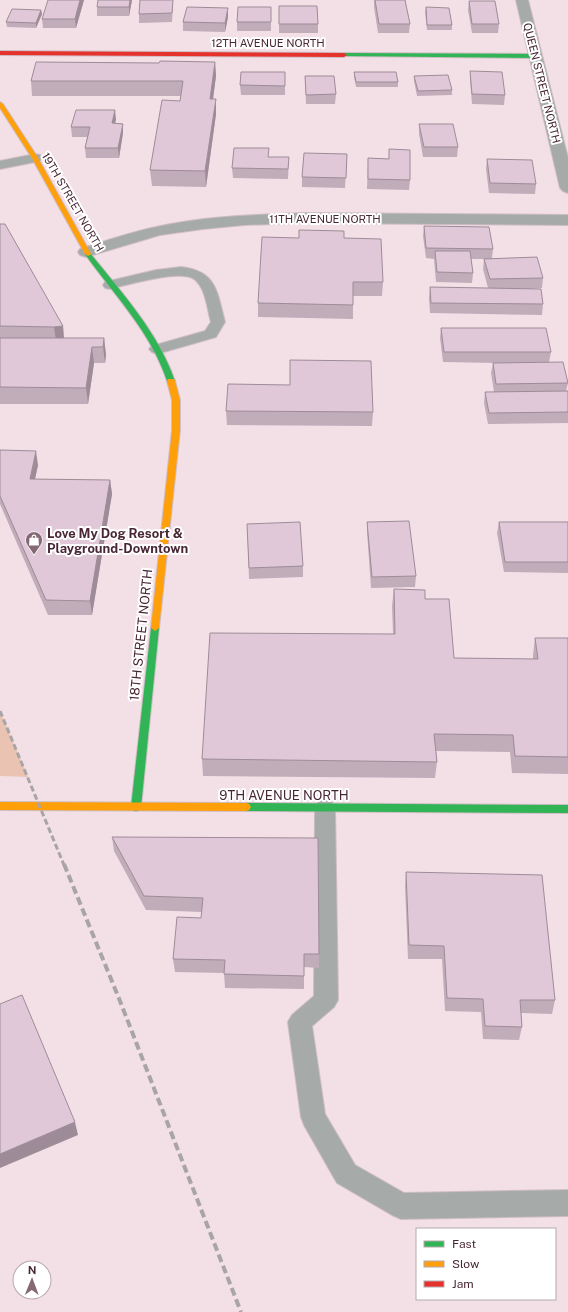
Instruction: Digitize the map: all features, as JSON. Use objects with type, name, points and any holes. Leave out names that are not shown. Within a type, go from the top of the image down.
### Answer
[{"type":"street","name":"QUEEN STREET NORTH","points":[[522,0],[568,188]]},
{"type":"street","name":"12TH AVENUE NORTH","points":[[0,53],[536,56]]},
{"type":"street","name":"19TH STREET NORTH","points":[[0,104],[35,158],[86,252],[157,349]]},
{"type":"street","name":"11TH AVENUE NORTH","points":[[86,252],[158,232],[203,224],[244,220],[302,218],[568,220]]},
{"type":"street","name":"18TH STREET NORTH","points":[[136,807],[176,430],[176,400],[170,375],[157,349]]},
{"type":"street","name":"9TH AVENUE NORTH","points":[[0,806],[568,809]]},
{"type":"lane","points":[[0,165],[35,158]]},
{"type":"lane","points":[[110,285],[160,272],[187,273],[198,276],[208,289],[218,322],[211,334],[157,349]]},
{"type":"lane","points":[[325,808],[326,1000],[300,1022],[313,1117],[346,1174],[402,1206],[568,1203]]},
{"type":"shaded area","points":[[0,711],[28,777],[0,776]]},
{"type":"building","points":[[48,0],[80,0],[75,19],[42,19]]},
{"type":"building","points":[[98,0],[130,0],[129,7],[97,7]]},
{"type":"building","points":[[140,0],[173,0],[172,13],[139,14]]},
{"type":"building","points":[[375,0],[405,0],[410,24],[379,24]]},
{"type":"building","points":[[469,1],[495,1],[499,24],[472,24]]},
{"type":"building","points":[[279,6],[317,6],[318,24],[279,24]]},
{"type":"building","points":[[187,7],[228,8],[225,23],[183,22]]},
{"type":"building","points":[[238,7],[271,7],[271,22],[237,22]]},
{"type":"building","points":[[426,7],[449,8],[452,25],[427,25]]},
{"type":"building","points":[[12,9],[41,10],[36,23],[6,22]]},
{"type":"building","points":[[160,61],[215,62],[210,99],[216,99],[205,171],[150,170],[162,100],[180,101],[183,81],[31,81],[36,62],[159,63]]},
{"type":"building","points":[[470,71],[502,72],[505,95],[472,94]]},
{"type":"building","points":[[241,72],[285,72],[285,86],[240,85]]},
{"type":"building","points":[[354,72],[396,72],[398,82],[356,82]]},
{"type":"building","points":[[448,75],[452,90],[418,91],[414,76]]},
{"type":"building","points":[[305,76],[334,76],[336,94],[306,95]]},
{"type":"building","points":[[76,110],[115,110],[112,123],[123,124],[118,148],[85,148],[90,127],[71,127]]},
{"type":"building","points":[[419,124],[453,124],[458,147],[424,147]]},
{"type":"building","points":[[234,148],[269,148],[268,157],[289,157],[288,169],[232,168]]},
{"type":"building","points":[[389,149],[410,150],[410,180],[368,179],[368,158],[389,159]]},
{"type":"building","points":[[304,153],[347,154],[346,178],[302,177]]},
{"type":"building","points":[[487,159],[532,160],[536,184],[490,183]]},
{"type":"building","points":[[0,224],[5,224],[63,326],[0,326]]},
{"type":"building","points":[[424,226],[489,227],[493,249],[426,248]]},
{"type":"building","points":[[299,230],[344,231],[344,238],[381,239],[383,282],[353,282],[353,305],[258,303],[262,237],[299,238]]},
{"type":"building","points":[[435,251],[470,251],[473,273],[437,272]]},
{"type":"building","points":[[537,257],[543,278],[490,279],[484,259]]},
{"type":"building","points":[[430,287],[541,289],[543,304],[431,303]]},
{"type":"building","points":[[441,328],[546,328],[551,352],[444,352]]},
{"type":"building","points":[[0,338],[104,338],[103,347],[92,347],[86,388],[0,387]]},
{"type":"building","points":[[290,360],[371,361],[373,412],[226,411],[228,384],[290,385]]},
{"type":"building","points":[[563,362],[568,383],[496,384],[493,363]]},
{"type":"building","points":[[568,391],[568,412],[489,413],[485,392]]},
{"type":"building","points":[[0,450],[36,451],[30,479],[110,480],[90,601],[46,600],[0,496]]},
{"type":"building","points":[[409,521],[416,576],[372,577],[367,522]]},
{"type":"building","points":[[300,522],[303,566],[249,568],[247,524]]},
{"type":"building","points":[[499,522],[568,522],[568,562],[505,562]]},
{"type":"building","points":[[394,589],[425,590],[425,599],[449,599],[454,658],[538,659],[535,638],[568,638],[568,757],[515,756],[513,735],[434,734],[437,762],[202,759],[210,633],[395,634]]},
{"type":"building","points":[[112,837],[318,838],[319,954],[304,954],[304,976],[224,974],[225,960],[173,959],[177,917],[201,918],[203,898],[144,896]]},
{"type":"building","points":[[406,872],[542,875],[555,1000],[520,1000],[522,1027],[485,1026],[483,999],[447,998],[444,946],[409,945]]},
{"type":"building","points":[[22,995],[75,1122],[0,1154],[0,1004]]},
{"type":"railway","points":[[0,711],[64,865]]},
{"type":"railway","points":[[64,864],[120,1001],[241,1312]]},
{"type":"traffic: fast","points":[[344,55],[536,56]]},
{"type":"traffic: fast","points":[[88,254],[147,333],[158,350],[171,381]]},
{"type":"traffic: fast","points":[[136,807],[155,628]]},
{"type":"traffic: fast","points":[[246,807],[568,809]]},
{"type":"traffic: slow","points":[[0,104],[35,158],[88,254]]},
{"type":"traffic: slow","points":[[155,628],[176,430],[176,400],[171,381]]},
{"type":"traffic: slow","points":[[0,806],[246,807]]},
{"type":"traffic: jam","points":[[0,53],[344,55]]},
{"type":"place","name":"Love My Dog Resort & Playground-Downtown","points":[[34,555]]}]
